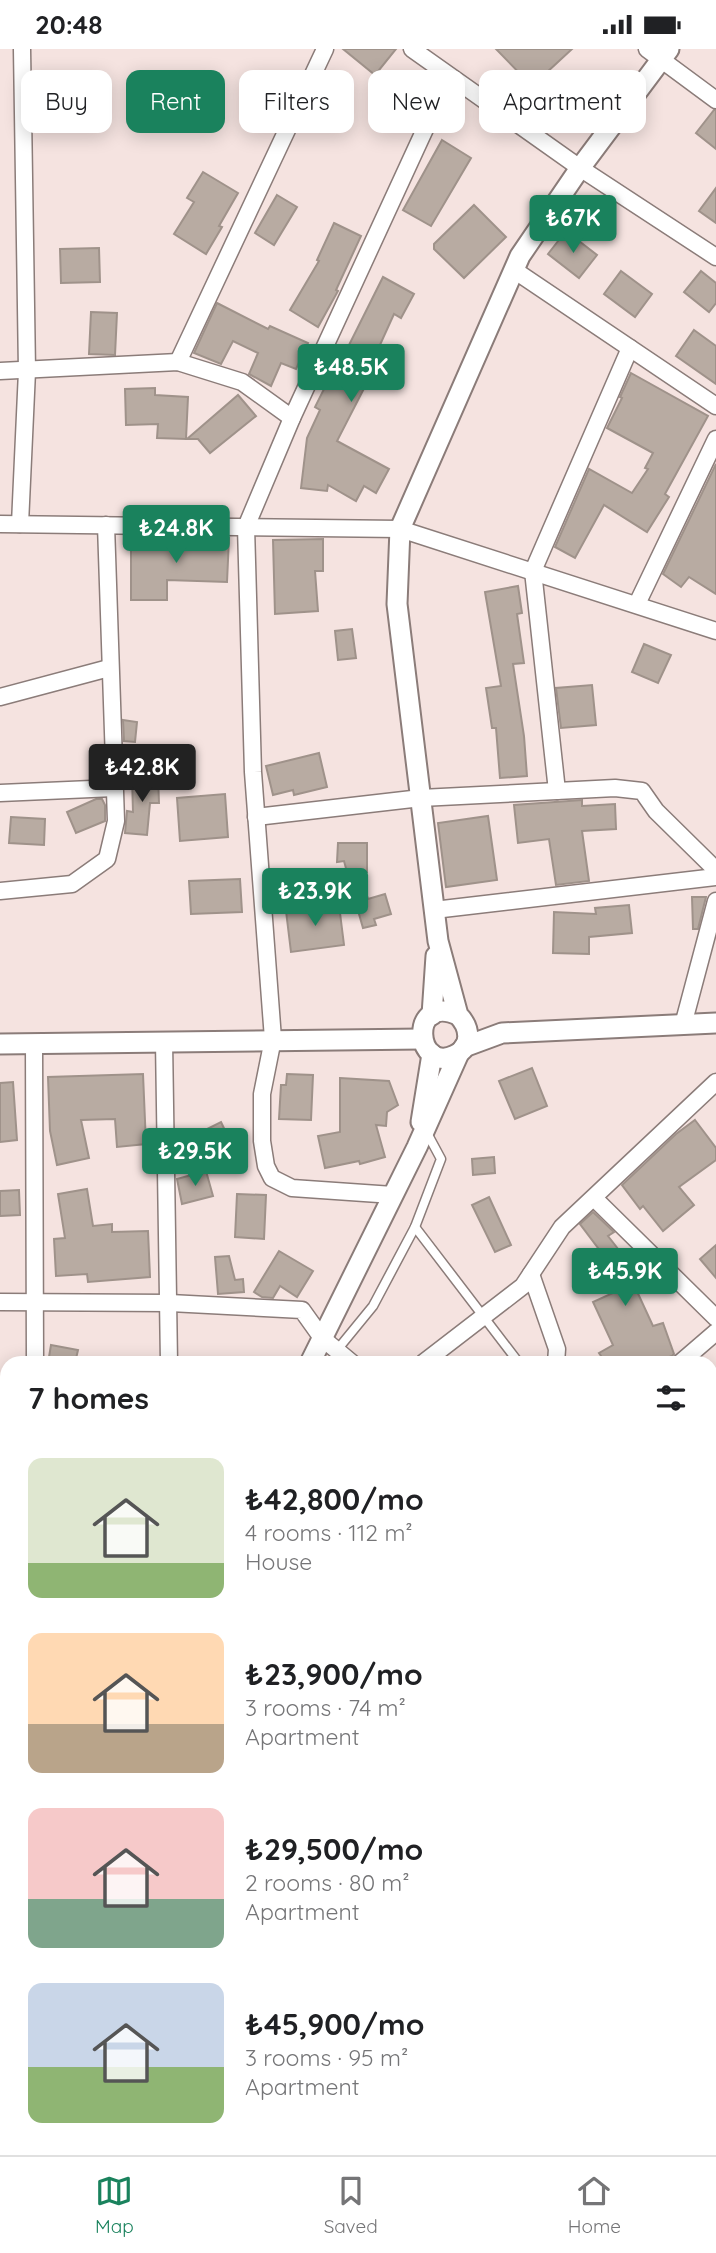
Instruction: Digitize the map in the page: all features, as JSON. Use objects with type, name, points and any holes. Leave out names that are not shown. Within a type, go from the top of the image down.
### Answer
[{"type":"street","points":[[20,524],[27,371],[22,49]]},
{"type":"street","points":[[178,362],[325,49]]},
{"type":"street","points":[[412,49],[440,70]]},
{"type":"street","points":[[317,1356],[329,1344],[393,1195],[468,1039],[438,941],[397,604],[400,529],[520,256],[659,52],[716,100]]},
{"type":"street","points":[[465,88],[716,257]]},
{"type":"street","points":[[393,1195],[292,1188],[272,1178],[266,1165],[262,1141],[262,1094],[273,1039],[256,817],[246,527],[292,418],[423,133]]},
{"type":"street","points":[[514,270],[716,407]]},
{"type":"street","points":[[558,791],[533,571],[629,348]]},
{"type":"street","points":[[0,371],[178,362],[242,382],[292,418]]},
{"type":"street","points":[[637,604],[716,439]]},
{"type":"street","points":[[0,524],[400,529],[716,631]]},
{"type":"street","points":[[0,891],[72,884],[107,859],[116,821],[106,525]]},
{"type":"street","points":[[0,697],[110,668]]},
{"type":"street","points":[[0,793],[114,788]]},
{"type":"street","points":[[256,817],[421,798],[615,788],[642,791],[656,811],[716,870]]},
{"type":"street","points":[[434,910],[716,877]]},
{"type":"street","points":[[682,1025],[716,901]]},
{"type":"street","points":[[421,1138],[428,1032],[438,941]]},
{"type":"street","points":[[0,1044],[380,1038],[428,1032],[449,1011],[502,1033]]},
{"type":"street","points":[[428,1032],[441,1058],[450,1057],[502,1033],[716,1023]]},
{"type":"street","points":[[164,1041],[169,1356]]},
{"type":"street","points":[[34,1043],[35,1356]]},
{"type":"street","points":[[432,1356],[523,1286],[562,1227],[716,1082]]},
{"type":"street","points":[[594,1198],[716,1318]]},
{"type":"street","points":[[531,1274],[556,1356]]},
{"type":"street","points":[[0,1303],[170,1303],[302,1310],[329,1344],[344,1356]]},
{"type":"street","points":[[688,1356],[716,1332]]},
{"type":"lane","points":[[329,1344],[373,1306],[415,1227],[441,1159],[421,1138]]},
{"type":"lane","points":[[415,1227],[514,1356]]},
{"type":"building","points":[[343,49],[396,49],[379,70],[369,70]]},
{"type":"building","points":[[496,49],[572,49],[549,70],[516,70]]},
{"type":"building","points":[[716,110],[716,149],[696,133]]},
{"type":"building","points":[[442,140],[471,158],[431,226],[403,210]]},
{"type":"building","points":[[203,172],[238,193],[206,254],[174,234],[194,202],[187,198]]},
{"type":"building","points":[[716,188],[716,223],[699,211]]},
{"type":"building","points":[[277,195],[297,207],[274,245],[255,233]]},
{"type":"building","points":[[474,205],[506,237],[464,278],[434,249],[434,244]]},
{"type":"building","points":[[334,223],[361,236],[336,290],[338,291],[318,327],[290,310],[319,261],[317,260]]},
{"type":"building","points":[[566,231],[597,255],[579,278],[548,254]]},
{"type":"building","points":[[99,248],[100,282],[61,283],[60,249]]},
{"type":"building","points":[[621,271],[652,294],[635,317],[604,294]]},
{"type":"building","points":[[701,271],[716,283],[716,303],[709,312],[684,292]]},
{"type":"building","points":[[383,277],[414,294],[401,318],[394,314],[369,369],[373,371],[337,441],[389,469],[376,493],[364,486],[356,501],[328,485],[327,491],[301,488],[307,438],[320,410],[315,407],[340,357],[349,361],[355,348],[349,345]]},
{"type":"building","points":[[217,303],[268,329],[270,326],[308,343],[296,369],[281,363],[271,386],[249,374],[258,353],[233,341],[221,364],[194,353]]},
{"type":"building","points":[[91,312],[117,313],[115,355],[89,354]]},
{"type":"building","points":[[694,330],[716,346],[716,384],[676,356]]},
{"type":"building","points":[[631,373],[708,416],[665,494],[669,497],[647,532],[604,505],[575,558],[555,547],[589,469],[632,493],[648,469],[645,468],[653,453],[607,428]]},
{"type":"building","points":[[155,388],[155,395],[188,397],[186,439],[157,438],[158,424],[126,425],[125,389]]},
{"type":"building","points":[[238,395],[256,416],[210,453],[198,439],[187,439]]},
{"type":"building","points":[[716,464],[716,594],[689,577],[681,587],[663,574]]},
{"type":"building","points":[[185,537],[229,538],[227,582],[167,580],[167,600],[131,600],[131,541],[185,541]]},
{"type":"building","points":[[323,539],[323,571],[315,571],[318,611],[275,614],[273,540]]},
{"type":"building","points":[[518,586],[522,613],[517,614],[524,663],[513,664],[527,776],[500,778],[496,728],[492,728],[486,688],[501,686],[485,592]]},
{"type":"building","points":[[352,629],[356,658],[338,660],[335,631]]},
{"type":"building","points":[[644,644],[671,655],[658,683],[632,672]]},
{"type":"building","points":[[592,685],[596,725],[561,728],[556,688]]},
{"type":"building","points":[[123,720],[137,722],[135,742],[124,741]]},
{"type":"building","points":[[319,753],[327,787],[294,795],[293,790],[273,795],[266,766]]},
{"type":"building","points":[[158,776],[159,803],[150,803],[147,835],[125,833],[127,811],[133,812],[132,777]]},
{"type":"building","points":[[225,794],[228,837],[180,841],[177,798]]},
{"type":"building","points":[[102,799],[105,805],[105,821],[76,833],[67,812]]},
{"type":"building","points":[[582,800],[582,806],[615,804],[616,829],[582,831],[589,881],[556,885],[549,839],[518,843],[514,805]]},
{"type":"building","points":[[488,816],[497,880],[446,887],[438,823]]},
{"type":"building","points":[[11,817],[45,819],[44,845],[9,843]]},
{"type":"building","points":[[338,843],[367,843],[367,872],[347,872],[344,861],[337,862]]},
{"type":"building","points":[[240,879],[242,912],[191,914],[189,881]]},
{"type":"building","points":[[365,889],[368,899],[385,894],[391,914],[374,919],[376,925],[363,928],[353,893]]},
{"type":"building","points":[[692,897],[706,897],[698,929],[693,929]]},
{"type":"building","points":[[339,905],[344,945],[291,952],[286,911]]},
{"type":"building","points":[[629,905],[632,933],[589,937],[589,954],[553,953],[554,912],[596,914],[595,908]]},
{"type":"building","points":[[532,1068],[547,1106],[515,1119],[499,1081]]},
{"type":"building","points":[[143,1074],[146,1144],[117,1147],[115,1119],[81,1120],[89,1158],[57,1165],[50,1131],[48,1077]]},
{"type":"building","points":[[287,1074],[313,1075],[311,1120],[279,1119],[281,1085],[286,1085]]},
{"type":"building","points":[[340,1078],[389,1081],[398,1105],[387,1112],[386,1126],[376,1125],[385,1157],[360,1164],[359,1161],[325,1168],[318,1136],[340,1132]]},
{"type":"building","points":[[13,1082],[17,1140],[0,1142],[0,1083]]},
{"type":"building","points":[[695,1120],[716,1148],[716,1160],[679,1187],[694,1205],[663,1231],[643,1206],[640,1209],[622,1185],[676,1134]]},
{"type":"building","points":[[221,1122],[238,1158],[210,1171],[193,1136]]},
{"type":"building","points":[[494,1157],[495,1173],[473,1175],[472,1159]]},
{"type":"building","points":[[206,1171],[213,1196],[182,1204],[177,1179]]},
{"type":"building","points":[[87,1189],[93,1226],[112,1224],[112,1232],[148,1231],[150,1277],[88,1282],[87,1274],[56,1276],[54,1239],[65,1238],[58,1194]]},
{"type":"building","points":[[19,1190],[20,1215],[0,1216],[0,1191]]},
{"type":"building","points":[[237,1194],[266,1195],[264,1239],[235,1237]]},
{"type":"building","points":[[489,1197],[511,1245],[495,1252],[472,1205]]},
{"type":"building","points":[[593,1212],[614,1232],[608,1236],[633,1268],[628,1272],[653,1326],[663,1323],[674,1354],[672,1356],[601,1356],[599,1353],[613,1345],[593,1302],[613,1293],[611,1288],[619,1284],[603,1264],[607,1260],[580,1224]]},
{"type":"building","points":[[716,1245],[716,1278],[700,1259]]},
{"type":"building","points":[[279,1251],[313,1271],[297,1297],[280,1286],[273,1298],[262,1297],[254,1292]]},
{"type":"building","points":[[229,1256],[235,1280],[243,1279],[244,1292],[218,1294],[215,1257]]},
{"type":"building","points":[[51,1345],[78,1350],[77,1356],[49,1356]]}]
